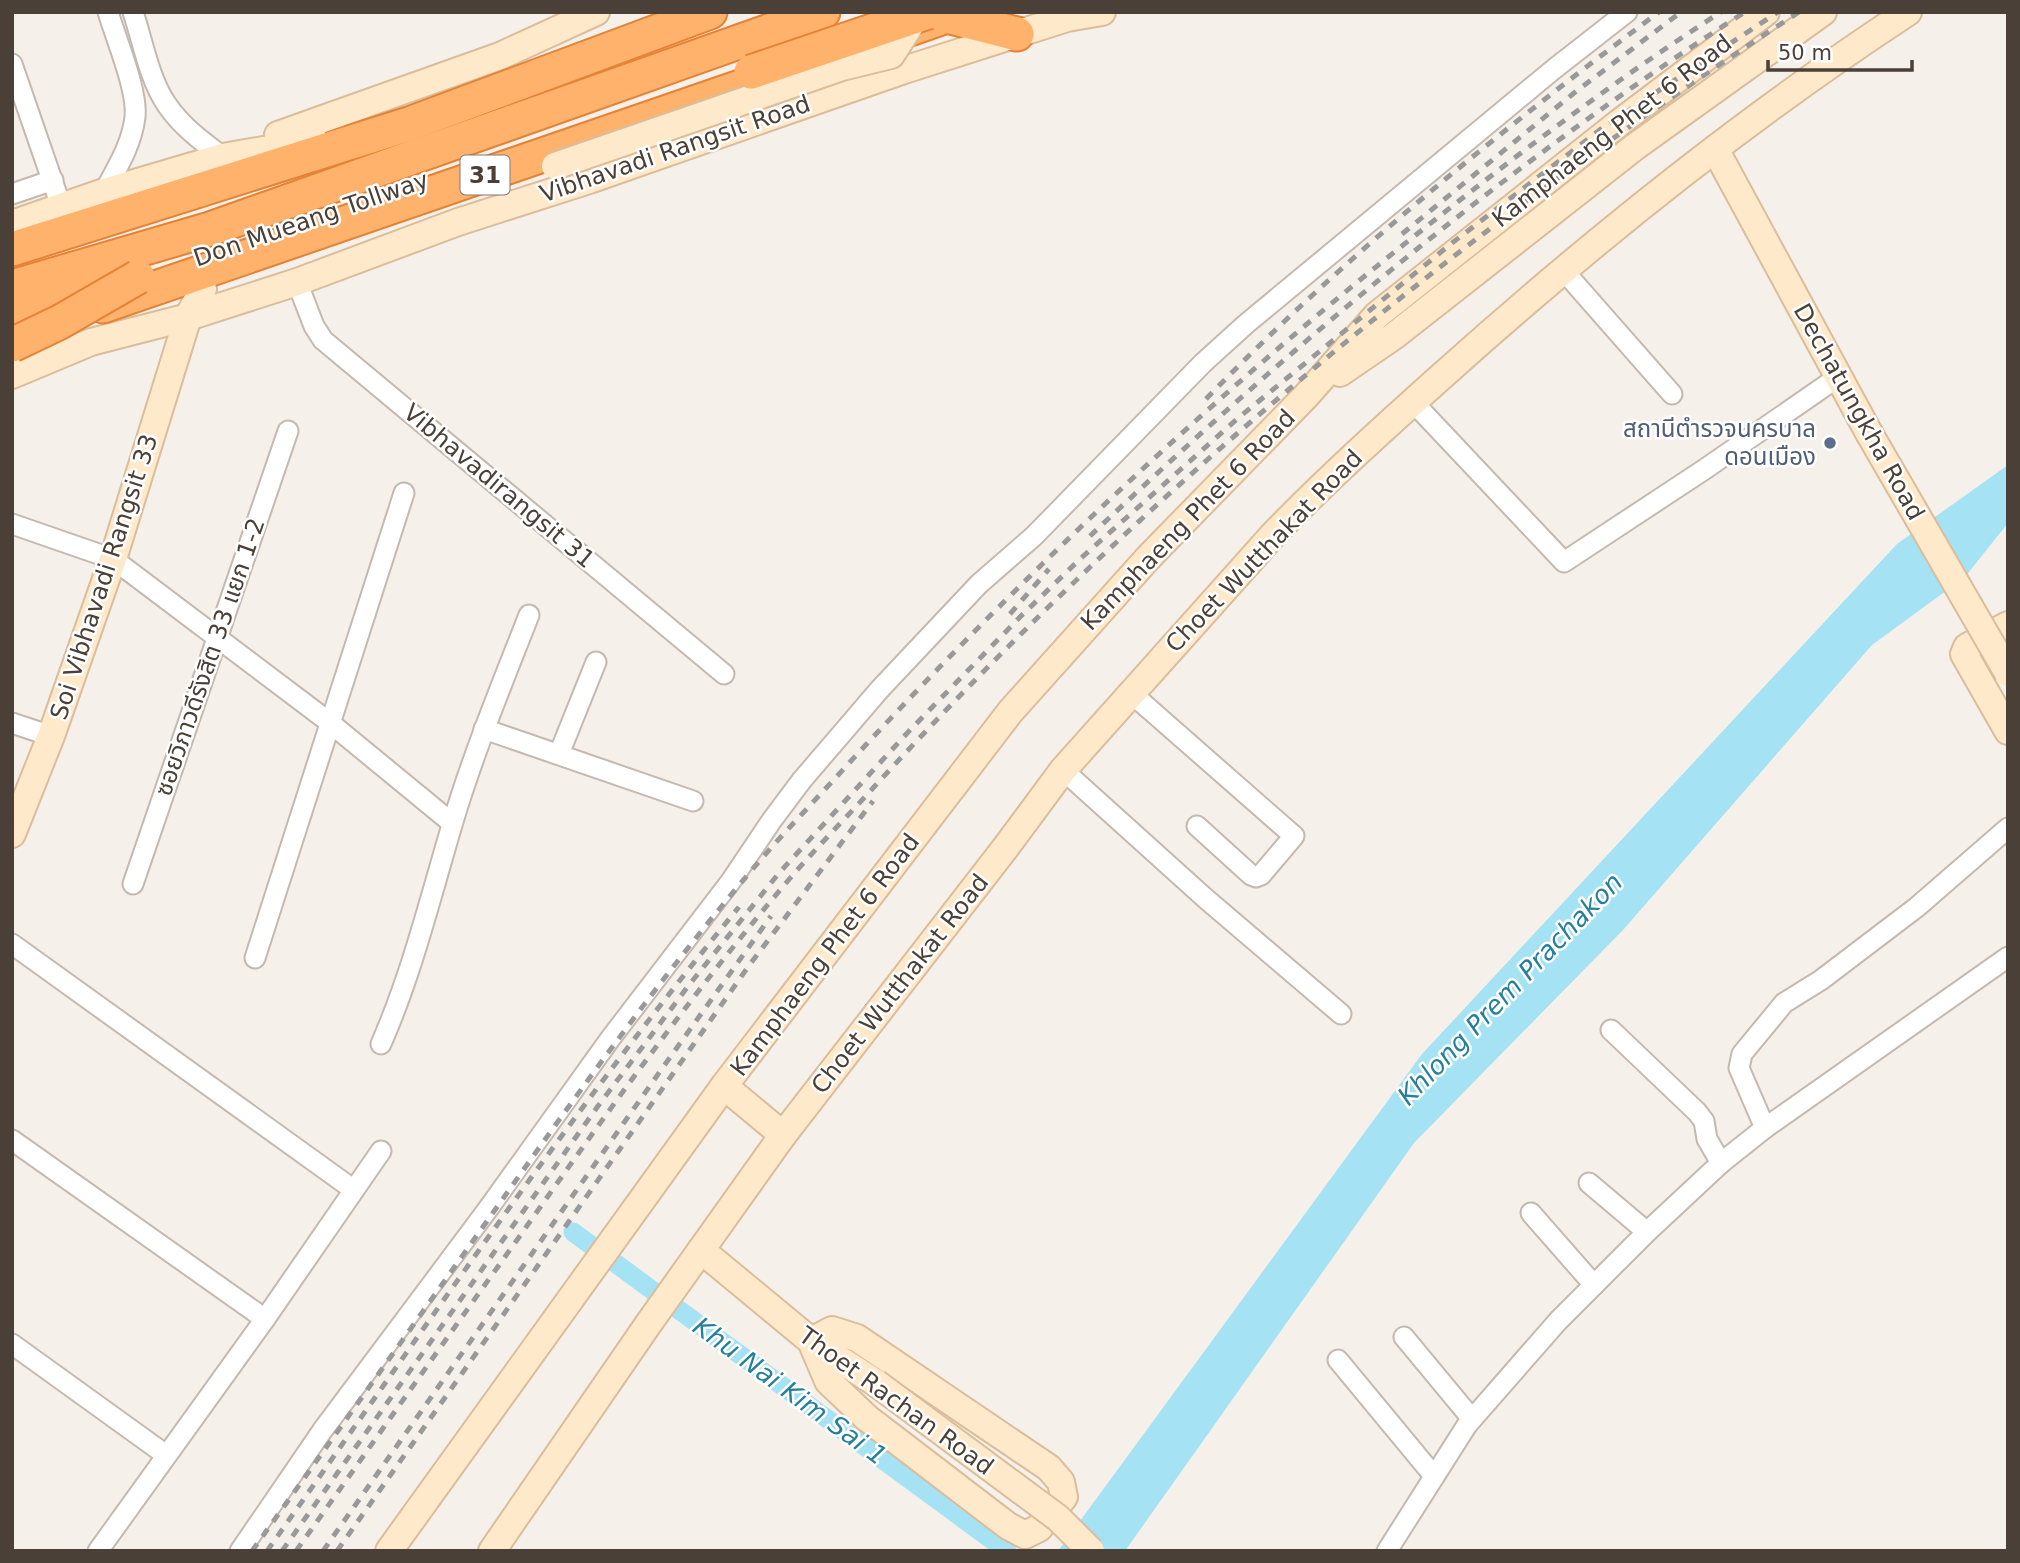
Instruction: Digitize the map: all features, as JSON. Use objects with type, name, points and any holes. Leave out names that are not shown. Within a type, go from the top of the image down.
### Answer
[{"type":"highway","points":[[12,249],[409,124],[710,12]]},
{"type":"highway","name":"Don Mueang Tollway","points":[[12,287],[210,229],[823,12]]},
{"type":"highway","points":[[938,13],[1017,34]]},
{"type":"highway","name":"Don Mueang Tollway","points":[[12,318],[938,13]]},
{"type":"highway","name":"Vibhavadi Rangsit Road","points":[[12,337],[938,13]]},
{"type":"highway","name":"31","points":[[12,345],[60,322],[138,277]]},
{"type":"main road","points":[[233,156],[285,132],[500,55],[596,12]]},
{"type":"main road","name":"Vibhavadi Rangsit Road","points":[[12,375],[91,342],[188,317],[296,282],[458,222],[589,180],[891,75],[1067,18],[1102,12]]},
{"type":"main road","name":"Kamphaeng Phet 6 Road","points":[[389,1551],[724,1086],[1010,712],[1148,558],[1307,396],[1377,315],[1619,123],[1766,12]]},
{"type":"main road","name":"Kamphaeng Phet 6 Road","points":[[1307,396],[1394,336],[1636,146],[1822,12]]},
{"type":"main road","name":"Choet Wutthakat Road","points":[[492,1551],[783,1135],[1063,770],[1305,501],[1563,270],[1715,149],[1850,50],[1908,12]]},
{"type":"main road","points":[[91,342],[203,289],[408,214],[842,67],[891,55],[938,13]]},
{"type":"main road","points":[[12,224],[104,192],[233,156],[409,124]]},
{"type":"main road","name":"Dechatungkha Road","points":[[1715,149],[1869,433],[2008,673]]},
{"type":"main road","name":"Soi Vibhavadi Rangsit 33","points":[[12,834],[51,736],[113,559],[188,317],[203,289]]},
{"type":"main road","points":[[2008,625],[1967,647],[1964,654],[2008,731]]},
{"type":"main road","points":[[724,1086],[783,1135]]},
{"type":"main road","name":"Thoet Rachan Road","points":[[701,1250],[811,1341],[876,1383],[1058,1518],[1091,1551]]},
{"type":"main road","points":[[832,1330],[857,1338],[1049,1468],[1061,1482],[1064,1497],[1039,1528],[1025,1535],[1008,1526],[867,1418],[828,1381],[811,1341],[832,1330]]},
{"type":"street","points":[[104,192],[125,152],[135,117],[134,96],[108,12]]},
{"type":"street","points":[[133,12],[166,103],[194,135],[233,156]]},
{"type":"street","points":[[240,1551],[322,1431],[488,1209],[610,1039],[732,881],[772,820],[802,780],[880,689],[979,584],[1034,536],[1203,363],[1246,324],[1554,69],[1628,12]]},
{"type":"street","points":[[12,64],[61,206]]},
{"type":"street","points":[[12,194],[53,180]]},
{"type":"street","points":[[1563,270],[1672,394]]},
{"type":"street","name":"Vibhavadirangsit 31","points":[[296,282],[314,326],[323,340],[724,674]]},
{"type":"street","points":[[1413,402],[1563,562],[1838,377]]},
{"type":"street","name":"ซอยวิภาวดีรังสิต 33 แยก 1-2","points":[[133,884],[288,431]]},
{"type":"street","points":[[255,958],[404,493]]},
{"type":"street","points":[[12,524],[113,559],[329,722],[453,823]]},
{"type":"street","points":[[381,1044],[401,998],[484,729],[529,615]]},
{"type":"street","points":[[559,754],[596,662]]},
{"type":"street","points":[[1131,693],[1294,836],[1261,875],[1256,877],[1251,876],[1197,826]]},
{"type":"street","points":[[12,723],[51,736]]},
{"type":"street","points":[[484,729],[693,801]]},
{"type":"street","points":[[1063,770],[1205,898],[1341,1014]]},
{"type":"street","points":[[1765,1128],[1740,1068],[1742,1054],[1784,1003],[1821,980],[1917,907],[2008,828]]},
{"type":"street","points":[[12,944],[354,1190]]},
{"type":"street","points":[[1387,1551],[1472,1419],[1558,1321],[1647,1232],[1721,1163],[1765,1128],[2008,957]]},
{"type":"street","points":[[1611,1030],[1697,1112],[1704,1121],[1707,1139],[1721,1163]]},
{"type":"street","points":[[12,1140],[265,1319]]},
{"type":"street","points":[[98,1551],[265,1319],[381,1151]]},
{"type":"street","points":[[1589,1183],[1647,1232]]},
{"type":"street","points":[[1531,1213],[1594,1285]]},
{"type":"street","points":[[1404,1337],[1472,1419]]},
{"type":"street","points":[[12,1345],[166,1455]]},
{"type":"street","points":[[1338,1360],[1434,1476]]},
{"type":"water","name":"Khlong Prem Prachakon","points":[[2008,465],[2008,523],[1965,577],[1872,645],[1623,930],[1414,1143],[1125,1551],[1058,1551],[1422,1054],[1897,544]]},
{"type":"waterway","name":"Khu Nai Kim Sai 1","points":[[573,1232],[1007,1551]]},
{"type":"railway","points":[[1206,399],[1313,295],[1425,196],[1659,12]]},
{"type":"railway","points":[[1402,234],[1574,93],[1681,12]]},
{"type":"railway","points":[[252,1551],[628,1025],[763,857],[916,691],[1123,487],[1267,358],[1417,234],[1528,147],[1721,12]]},
{"type":"railway","points":[[1090,536],[1245,394],[1405,259],[1572,131],[1745,12]]},
{"type":"railway","points":[[282,1551],[598,1106],[689,985],[779,873],[910,730],[1079,560],[1237,419],[1452,243],[1605,126],[1778,12]]},
{"type":"railway","points":[[296,1551],[614,1103],[715,970],[807,859],[978,677],[1086,571],[1197,469],[1312,370],[1430,275],[1551,184],[1674,96],[1799,12]]},
{"type":"railway","points":[[1010,614],[1049,569]]},
{"type":"railway","points":[[337,1551],[748,967],[873,801]]},
{"type":"railway","points":[[267,1551],[556,1144],[739,907]]},
{"type":"railway","points":[[323,1551],[771,916]]},
{"type":"place","name":"สถานีตำรวจนครบาล ดอนเมือง","points":[[1830,443]]}]
